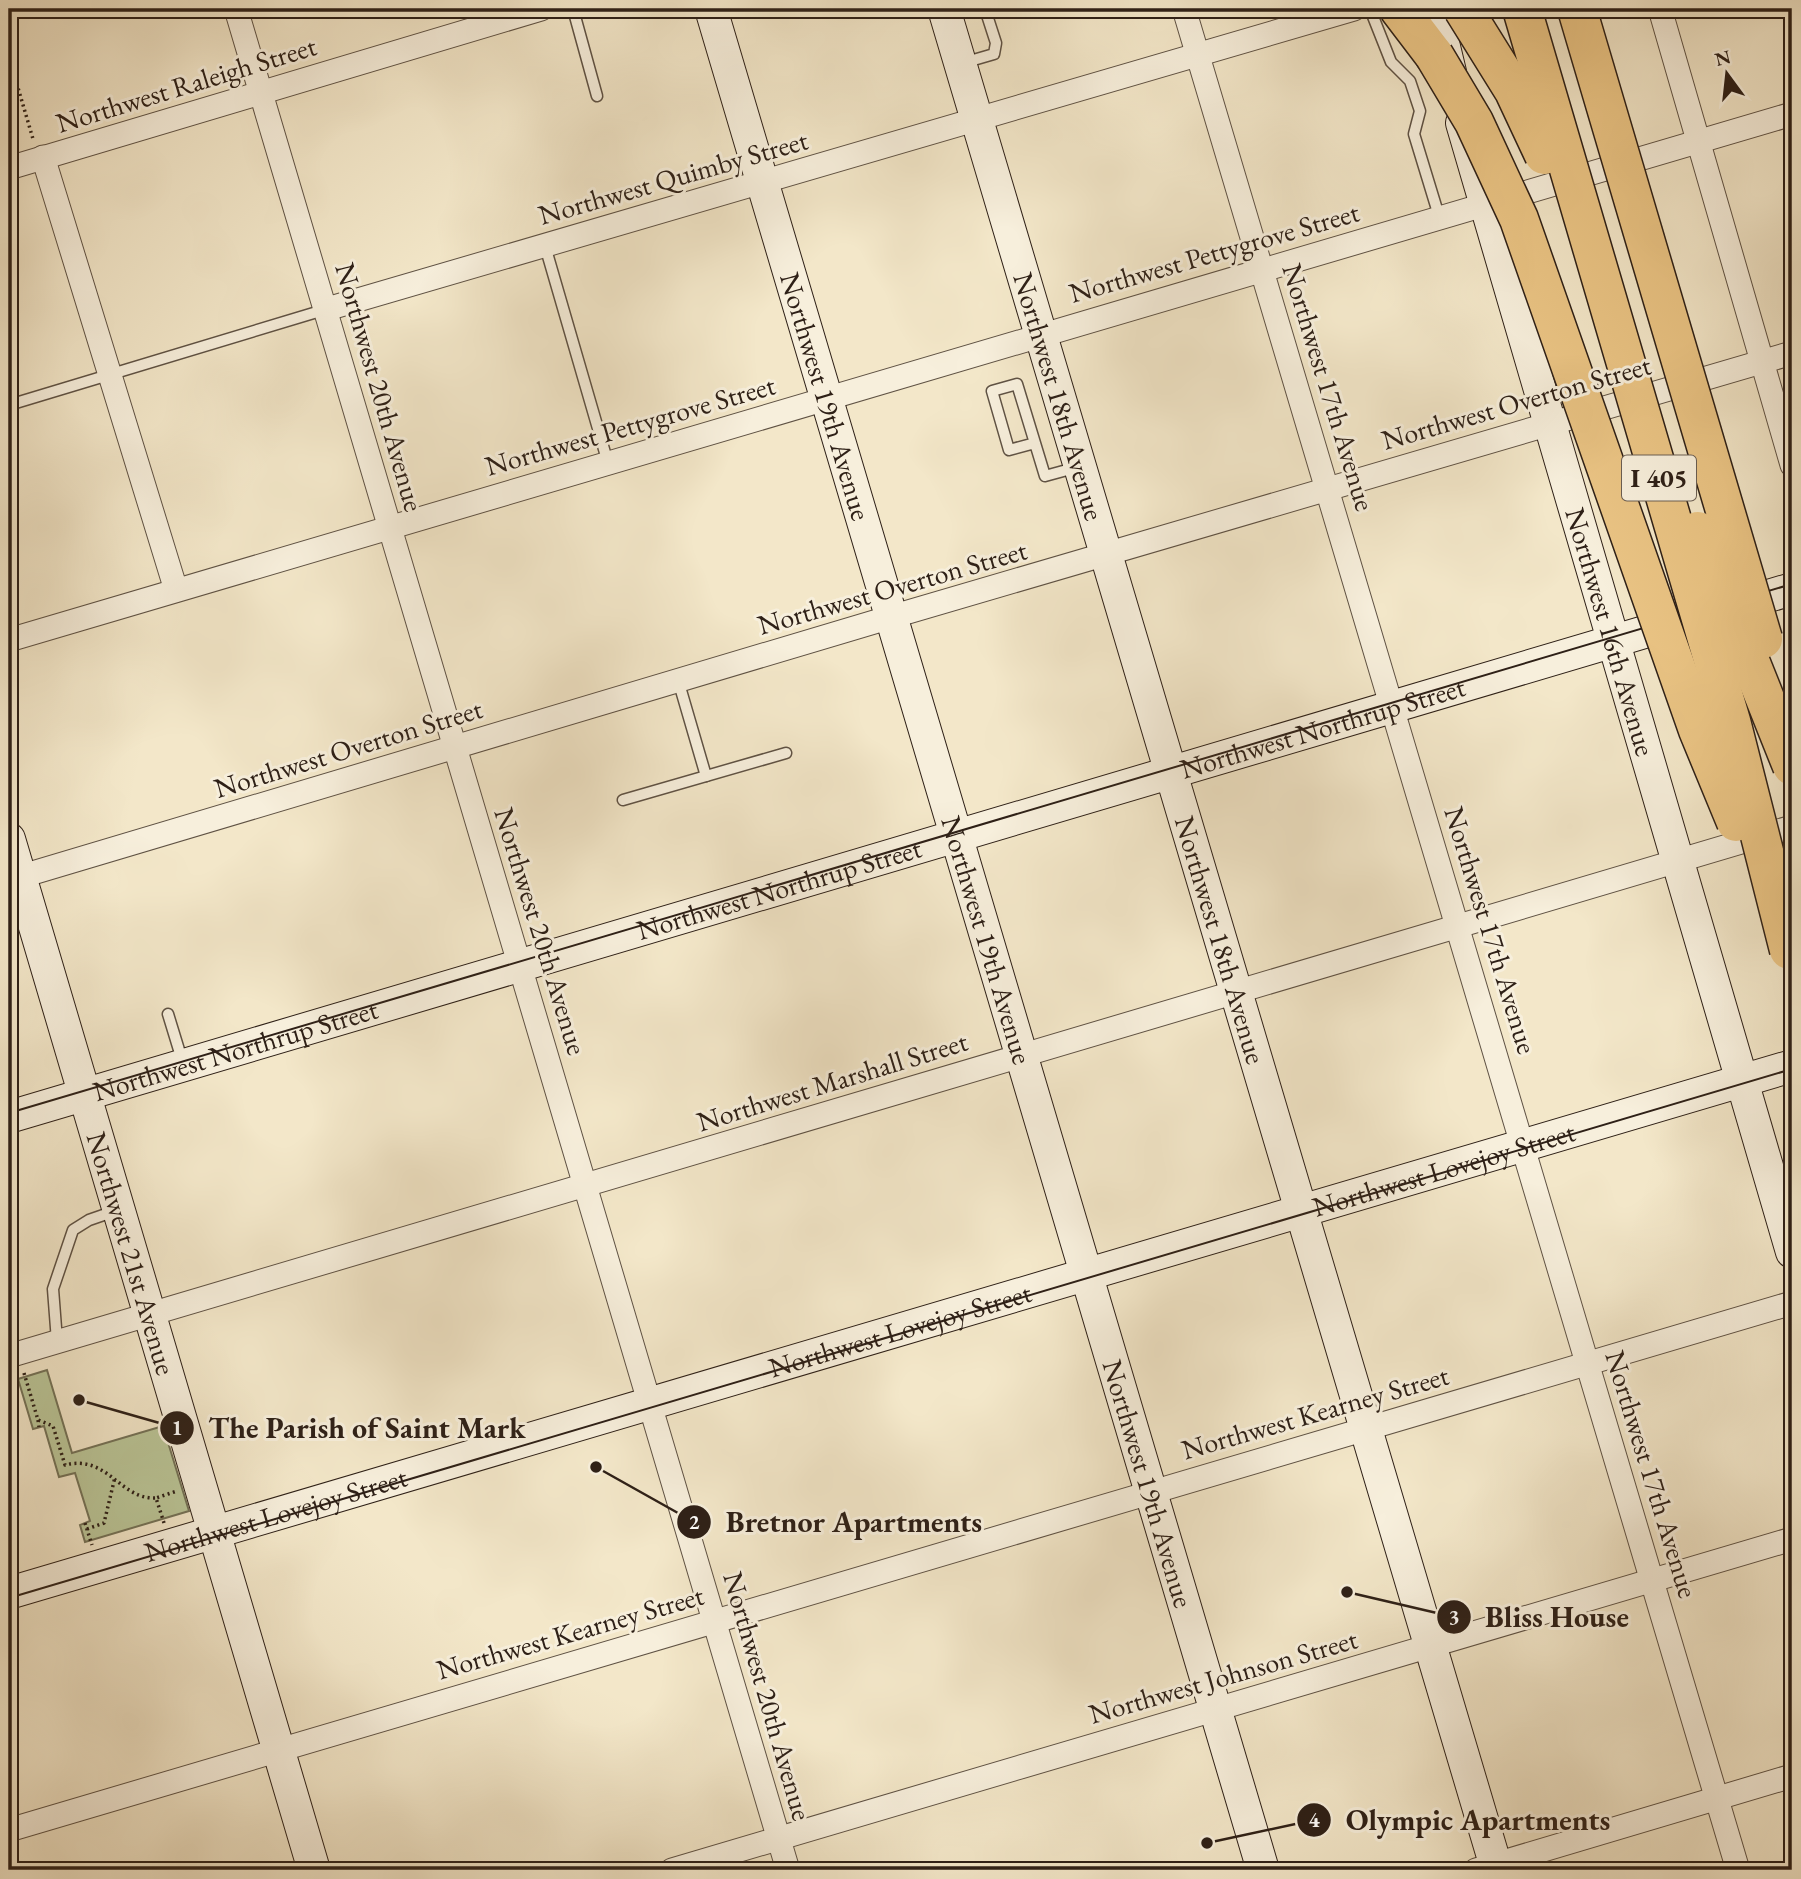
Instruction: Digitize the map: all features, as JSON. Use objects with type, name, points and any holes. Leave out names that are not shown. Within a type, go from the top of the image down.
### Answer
[{"type":"highway","points":[[1399,9],[1434,55],[1468,111],[1519,219],[1698,730],[1791,954]]},
{"type":"highway","points":[[1463,9],[1496,60],[1534,131],[1792,766]]},
{"type":"highway","name":"I 405","points":[[1521,9],[1731,721],[1791,954]]},
{"type":"highway","name":"I 405","points":[[1577,9],[1739,550],[1792,743]]},
{"type":"street","name":"Northwest 20th Avenue","points":[[236,9],[327,309],[454,748],[587,1184],[788,1870]]},
{"type":"street","name":"Northwest Raleigh Street","points":[[9,168],[541,9]]},
{"type":"street","name":"Northwest 19th Avenue","points":[[711,9],[1263,1870]]},
{"type":"street","name":"Northwest 18th Avenue","points":[[944,9],[1104,556],[1303,1211],[1430,1646],[1489,1868]]},
{"type":"street","name":"Northwest 17th Avenue","points":[[1184,9],[1738,1870]]},
{"type":"street","name":"Northwest Quimby Street","points":[[327,309],[1354,9]]},
{"type":"street","name":"Northwest 16th Avenue","points":[[1435,9],[1483,203],[1792,1252]]},
{"type":"street","points":[[1660,9],[1792,465]]},
{"type":"street","name":"Northwest Pettygrove Street","points":[[9,640],[1792,114]]},
{"type":"street","points":[[43,158],[176,590]]},
{"type":"street","name":"Northwest Overton Street","points":[[14,878],[1792,353]]},
{"type":"street","name":"Northwest Northrup Street","points":[[9,1117],[1792,589]]},
{"type":"street","name":"Northwest Marshall Street","points":[[13,1355],[1792,827]]},
{"type":"street","name":"Northwest 21st Avenue","points":[[9,839],[14,878],[85,1095],[314,1870]]},
{"type":"street","name":"Northwest Lovejoy Street","points":[[9,1593],[1792,1066]]},
{"type":"street","name":"Northwest Kearney Street","points":[[9,1830],[1792,1303]]},
{"type":"street","name":"Northwest Johnson Street","points":[[672,1870],[1792,1539]]},
{"type":"street","points":[[1489,1868],[1792,1776]]},
{"type":"lane","points":[[573,9],[597,96]]},
{"type":"lane","points":[[960,64],[994,54],[996,43],[985,9]]},
{"type":"lane","points":[[1370,9],[1391,62],[1410,81],[1420,111],[1414,134],[1439,216]]},
{"type":"lane","points":[[545,246],[608,463]]},
{"type":"lane","name":"Northwest Quimby Street","points":[[9,405],[327,309]]},
{"type":"lane","points":[[1035,443],[1009,450],[992,391],[1017,384],[1035,443],[1045,476],[1078,467]]},
{"type":"lane","points":[[678,680],[706,776]]},
{"type":"lane","points":[[622,800],[786,752]]},
{"type":"lane","points":[[168,1014],[184,1066]]},
{"type":"lane","points":[[57,1341],[52,1289],[73,1230],[89,1220],[119,1209]]},
{"type":"path","points":[[9,57],[30,132],[43,158]]},
{"type":"path","points":[[13,1355],[39,1427]]},
{"type":"path","points":[[38,1420],[53,1426],[65,1465],[78,1462],[108,1472],[135,1494],[156,1497],[199,1485]]},
{"type":"path","points":[[87,1529],[104,1523],[115,1478]]},
{"type":"path","points":[[156,1497],[171,1545]]},
{"type":"green space","points":[[47,1370],[72,1453],[163,1426],[189,1511],[85,1542],[80,1525],[90,1521],[75,1473],[59,1477],[44,1426],[33,1429],[18,1379]]},
{"type":"tram line","points":[[9,1113],[1792,584]]},
{"type":"tram line","points":[[9,1598],[1792,1069]]},
{"type":"place","name":"The Parish of Saint Mark","points":[[79,1400]]},
{"type":"place","name":"Bretnor Apartments","points":[[596,1467]]},
{"type":"place","name":"Bliss House","points":[[1347,1592]]},
{"type":"place","name":"Olympic Apartments","points":[[1207,1843]]}]
